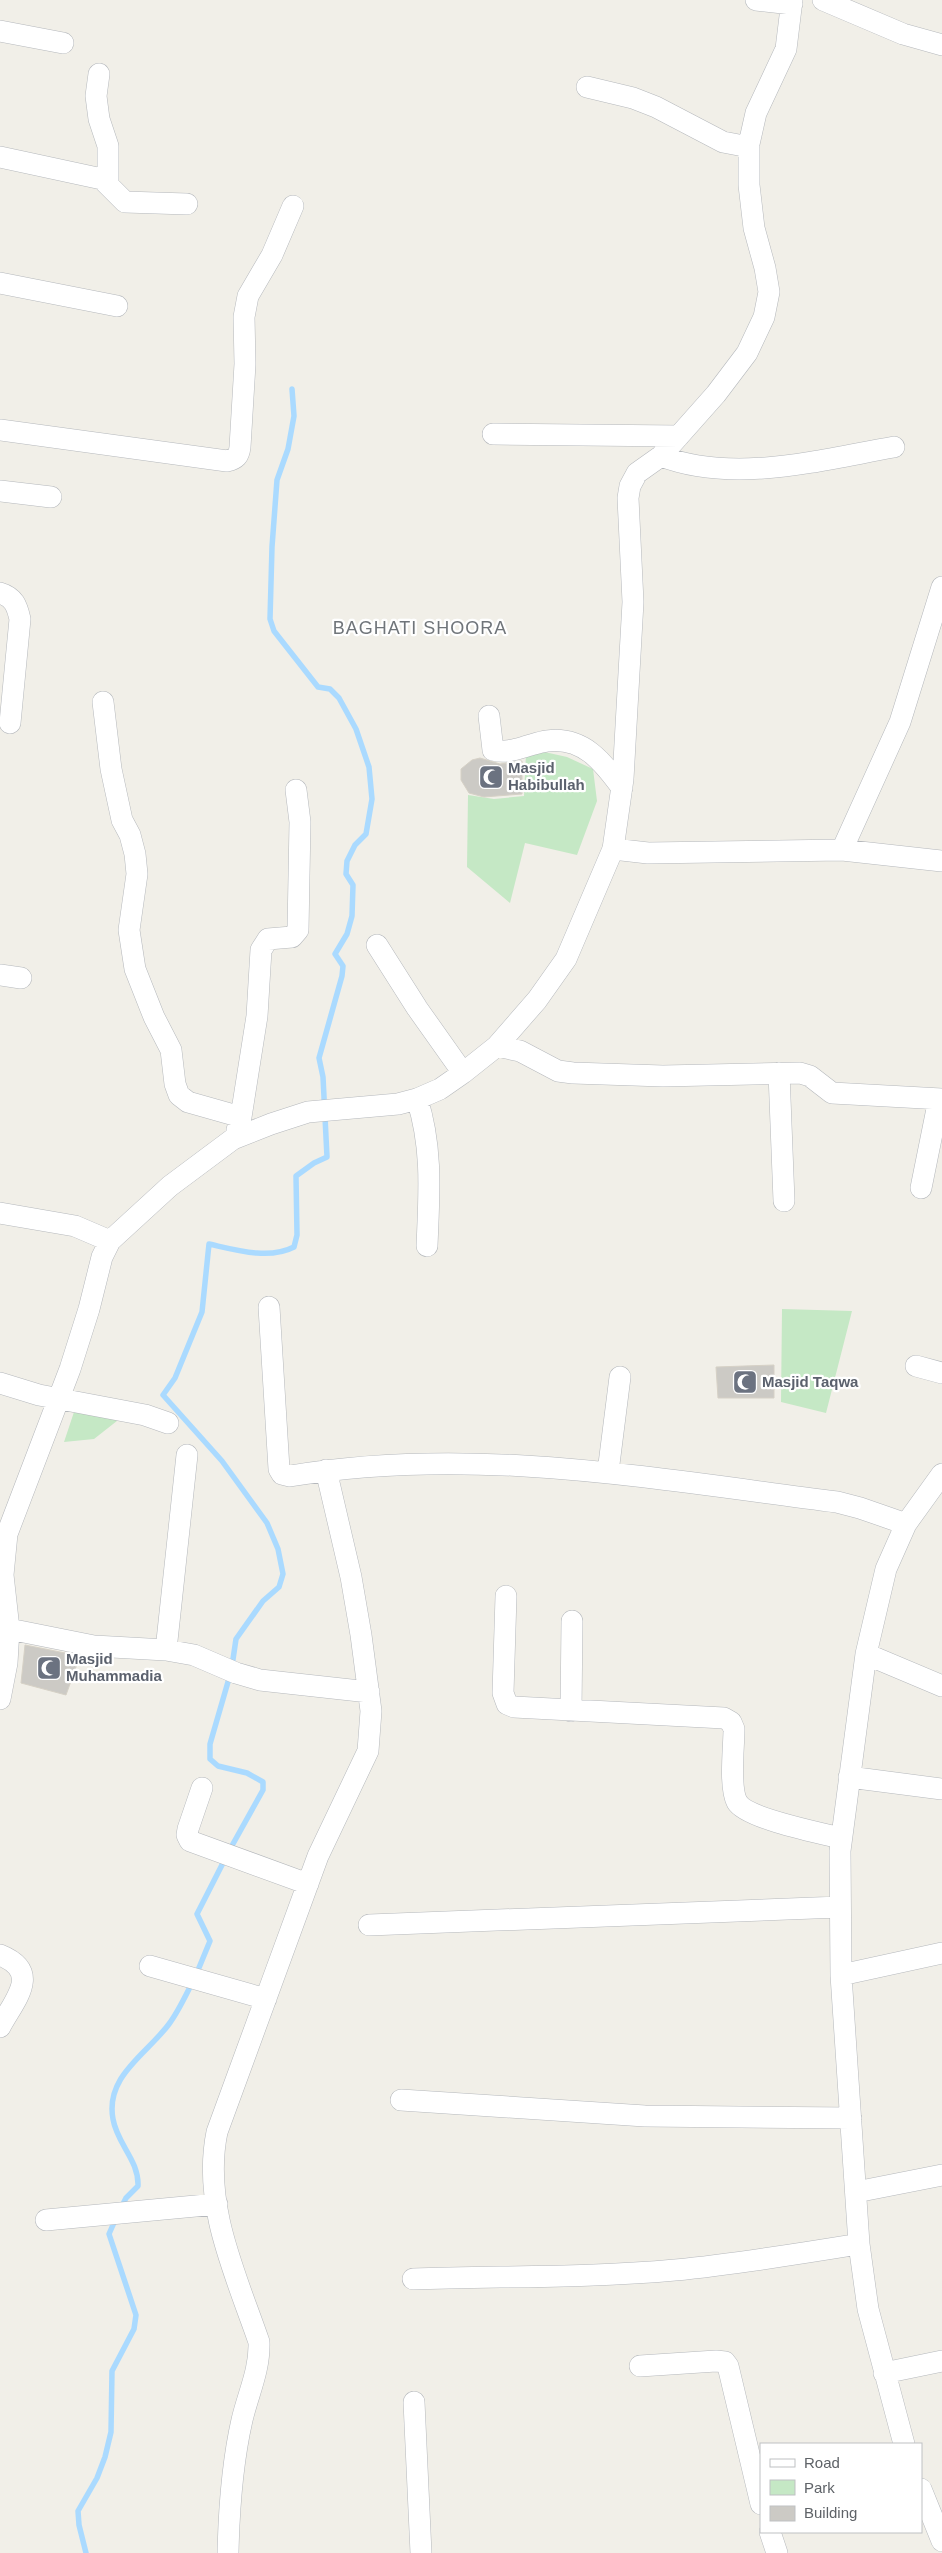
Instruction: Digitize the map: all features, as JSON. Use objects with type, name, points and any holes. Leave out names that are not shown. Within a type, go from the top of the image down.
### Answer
[{"type":"street","points":[[0,1700],[7,1663],[9,1629],[3,1576],[7,1534],[70,1369],[89,1309],[102,1257],[110,1241],[170,1186],[234,1139],[271,1124],[324,1111],[398,1104],[417,1100],[464,1073],[497,1046],[537,1000],[566,959],[612,849],[622,788],[633,602],[628,498],[630,486],[637,473],[660,456],[716,394],[747,353],[764,317],[769,292],[765,268],[754,228],[749,185],[749,147],[756,113],[786,49],[792,2],[756,0]]},
{"type":"street","points":[[823,0],[903,34],[942,45]]},
{"type":"street","points":[[0,31],[63,43]]},
{"type":"street","points":[[98,74],[96,96],[99,119],[108,146],[110,170],[108,183]]},
{"type":"street","points":[[587,88],[641,101],[723,142],[749,147]]},
{"type":"street","points":[[0,157],[102,178],[108,183],[118,198],[125,202],[187,204]]},
{"type":"street","points":[[0,430],[227,461],[234,460],[239,454],[240,447],[245,364],[244,317],[248,296],[272,255],[292,206]]},
{"type":"street","points":[[0,283],[117,306]]},
{"type":"street","points":[[493,434],[679,436]]},
{"type":"street","points":[[660,456],[679,463],[706,467],[765,468],[894,447]]},
{"type":"street","points":[[0,491],[51,497]]},
{"type":"street","points":[[842,850],[900,722],[942,587]]},
{"type":"street","points":[[0,593],[9,596],[17,605],[20,620],[10,724]]},
{"type":"street","points":[[103,702],[111,769],[122,820],[130,835],[135,854],[137,874],[129,930],[135,969],[154,1018],[171,1050],[175,1084],[179,1095],[188,1102],[241,1117]]},
{"type":"street","points":[[489,716],[494,750],[512,750],[544,741],[570,742],[585,748],[601,760],[622,788]]},
{"type":"street","points":[[234,1139],[241,1117],[257,1016],[261,950],[268,939],[292,937],[298,930],[300,822],[296,790]]},
{"type":"street","points":[[612,849],[648,853],[842,850],[942,862]]},
{"type":"street","points":[[377,944],[418,1008],[464,1073]]},
{"type":"street","points":[[0,975],[21,978]]},
{"type":"street","points":[[497,1046],[520,1051],[558,1070],[573,1073],[663,1076],[800,1073],[810,1076],[832,1093],[940,1099],[921,1188]]},
{"type":"street","points":[[779,1072],[784,1201]]},
{"type":"street","points":[[417,1100],[424,1119],[430,1163],[426,1246]]},
{"type":"street","points":[[0,1213],[75,1226],[110,1241]]},
{"type":"street","points":[[269,1307],[279,1469],[282,1474],[290,1476],[374,1464],[424,1463],[535,1466],[608,1472],[837,1502],[906,1524]]},
{"type":"street","points":[[916,1366],[942,1373]]},
{"type":"street","points":[[608,1472],[620,1377]]},
{"type":"street","points":[[0,1383],[24,1392],[108,1410],[145,1415],[168,1423]]},
{"type":"street","points":[[166,1650],[187,1454]]},
{"type":"street","points":[[228,2553],[232,2474],[242,2421],[259,2359],[259,2342],[226,2253],[212,2175],[212,2154],[217,2132],[308,1884],[334,1820],[368,1751],[371,1711],[369,1692],[351,1577],[326,1470]]},
{"type":"street","points":[[904,2443],[868,2309],[859,2244],[840,1975],[841,1838],[866,1654],[886,1569],[906,1524],[935,1498],[942,1474]]},
{"type":"street","points":[[506,1596],[503,1693],[507,1704],[514,1707],[572,1711],[724,1718],[731,1722],[734,1729],[734,1791],[737,1802],[744,1810],[841,1838]]},
{"type":"street","points":[[572,1621],[572,1711]]},
{"type":"street","points":[[9,1629],[94,1646],[166,1650],[194,1655],[260,1680],[369,1692]]},
{"type":"street","points":[[866,1654],[942,1686]]},
{"type":"street","points":[[849,1777],[942,1790]]},
{"type":"street","points":[[202,1788],[187,1835],[190,1841],[308,1884]]},
{"type":"street","points":[[370,1925],[840,1907]]},
{"type":"street","points":[[840,1975],[942,1953]]},
{"type":"street","points":[[0,1955],[21,1968],[24,1976],[22,1986],[0,2027]]},
{"type":"street","points":[[150,1966],[266,1999]]},
{"type":"street","points":[[401,2100],[645,2116],[851,2118]]},
{"type":"street","points":[[856,2192],[942,2175]]},
{"type":"street","points":[[46,2220],[217,2204]]},
{"type":"street","points":[[413,2279],[620,2274],[674,2270],[734,2264],[859,2244]]},
{"type":"street","points":[[640,2366],[716,2361],[724,2362],[728,2366],[760,2500]]},
{"type":"street","points":[[884,2373],[942,2361]]},
{"type":"street","points":[[414,2402],[421,2553]]},
{"type":"street","points":[[922,2491],[942,2541]]},
{"type":"street","points":[[770,2533],[777,2553]]},
{"type":"green space","points":[[540,751],[567,757],[593,769],[597,801],[577,855],[525,843],[510,903],[467,867],[468,795],[494,799],[524,796],[526,753]]},
{"type":"green space","points":[[782,1309],[852,1311],[826,1413],[781,1402]]},
{"type":"green space","points":[[74,1412],[122,1417],[94,1439],[64,1442]]},
{"type":"building","name":"Masjid Habibullah","points":[[480,758],[500,764],[522,761],[522,794],[484,797],[469,793],[461,780],[461,769],[472,760]]},
{"type":"building","name":"Masjid Taqwa","points":[[774,1365],[774,1398],[718,1398],[716,1367]]},
{"type":"building","name":"Masjid Muhammadia","points":[[25,1645],[80,1656],[66,1695],[21,1683]]},
{"type":"waterway","points":[[232,1666],[236,1639],[263,1601],[279,1587],[283,1574],[278,1549],[267,1523],[222,1461],[163,1395],[175,1378],[202,1312],[209,1244],[252,1253],[274,1253],[294,1247],[297,1235],[296,1176],[314,1163],[327,1157],[323,1077],[319,1058],[342,976],[343,966],[335,954],[347,934],[352,916],[353,885],[346,874],[347,861],[355,845],[366,834],[372,799],[369,767],[356,729],[339,698],[330,689],[318,687],[274,631],[270,619],[272,547],[277,480],[288,449],[294,416],[292,389]]},
{"type":"waterway","points":[[229,1851],[263,1790],[263,1782],[247,1773],[218,1766],[210,1759],[210,1744],[230,1675]]},
{"type":"waterway","points":[[196,1975],[210,1941],[197,1914],[225,1859]]},
{"type":"waterway","points":[[121,2208],[126,2198],[138,2186],[132,2160],[115,2128],[112,2104],[115,2090],[121,2078],[169,2024],[192,1983]]},
{"type":"waterway","points":[[86,2553],[79,2525],[78,2511],[97,2478],[105,2457],[111,2432],[112,2371],[134,2329],[136,2315],[109,2234],[116,2218]]},
{"type":"place","name":"Masjid Habibullah","points":[[491,777]]},
{"type":"place","name":"Masjid Taqwa","points":[[745,1382]]},
{"type":"place","name":"Masjid Muhammadia","points":[[49,1668]]},
{"type":"district","name":"BAGHATI SHOORA","points":[[420,628]]}]
